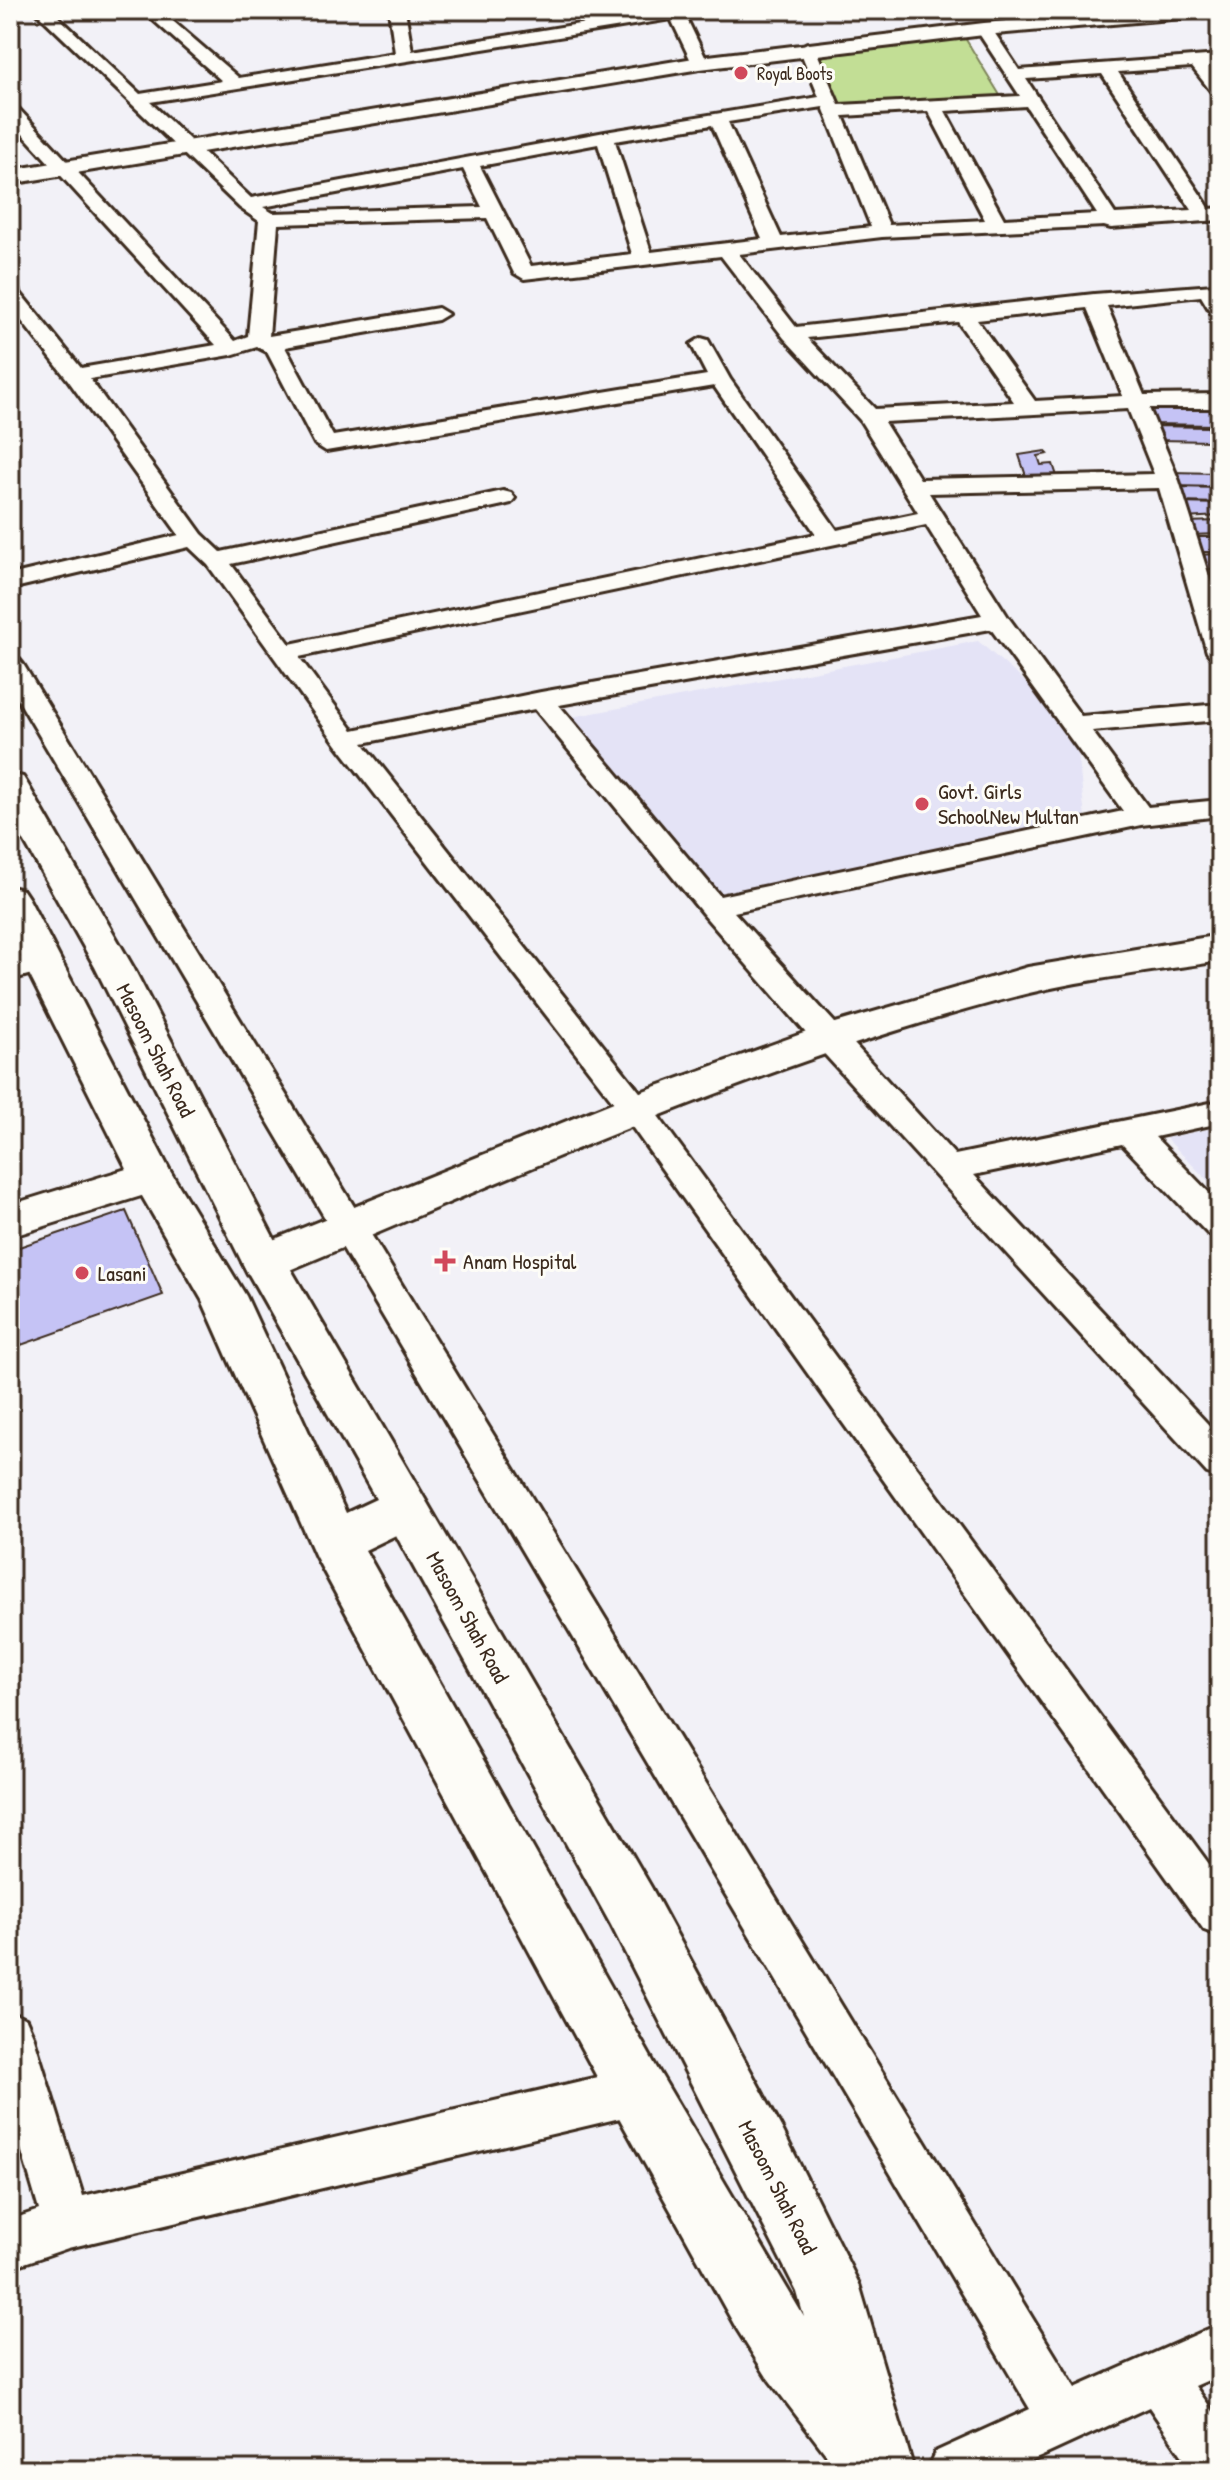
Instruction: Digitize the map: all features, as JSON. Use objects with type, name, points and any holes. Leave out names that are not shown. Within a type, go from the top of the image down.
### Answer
[{"type":"main road","points":[[10,177],[807,48],[1206,10]]},
{"type":"main road","name":"Masoom Shah Road","points":[[10,785],[114,967],[264,1262],[631,1906],[827,2284],[880,2470]]},
{"type":"main road","name":"Masoom Shah Road","points":[[10,899],[35,973],[223,1296],[334,1542],[637,2091],[790,2354],[880,2470]]},
{"type":"main road","points":[[264,1262],[636,1109],[829,1039],[1028,980],[1220,948]]},
{"type":"main road","points":[[35,973],[114,967]]},
{"type":"main road","points":[[10,1221],[152,1177]]},
{"type":"main road","points":[[334,1542],[406,1507]]},
{"type":"street","points":[[42,10],[247,204],[269,219],[492,212]]},
{"type":"street","points":[[150,10],[235,83]]},
{"type":"street","points":[[397,10],[404,55]]},
{"type":"street","points":[[139,99],[404,55],[494,33],[586,18],[700,10]]},
{"type":"street","points":[[675,12],[700,63]]},
{"type":"street","points":[[984,29],[1111,222]]},
{"type":"street","points":[[807,48],[882,231]]},
{"type":"street","points":[[1014,75],[1220,60]]},
{"type":"street","points":[[1197,62],[1220,91]]},
{"type":"street","points":[[1107,69],[1212,214]]},
{"type":"street","points":[[247,204],[718,119],[830,106],[934,106],[1032,101]]},
{"type":"street","points":[[934,106],[998,226]]},
{"type":"street","points":[[10,110],[231,349]]},
{"type":"street","points":[[718,119],[774,244]]},
{"type":"street","points":[[605,137],[644,261]]},
{"type":"street","points":[[469,162],[524,273],[882,231],[1111,222],[1212,214]]},
{"type":"street","points":[[263,341],[269,219]]},
{"type":"street","points":[[727,251],[791,334],[869,416],[997,620],[1141,816]]},
{"type":"street","points":[[791,334],[1207,289],[1220,312]]},
{"type":"street","points":[[10,293],[76,375],[346,739],[636,1109],[1220,1915]]},
{"type":"street","points":[[1094,300],[1168,481],[1220,652]]},
{"type":"street","points":[[76,375],[263,341],[438,314]]},
{"type":"street","points":[[964,316],[1029,407]]},
{"type":"street","points":[[263,341],[275,348],[326,444],[720,379]]},
{"type":"street","points":[[701,344],[720,379],[830,537]]},
{"type":"street","points":[[869,416],[1135,402],[1220,401]]},
{"type":"street","points":[[914,486],[1168,481]]},
{"type":"street","points":[[10,582],[503,498]]},
{"type":"street","points":[[281,653],[932,517]]},
{"type":"street","points":[[346,739],[541,700],[997,620]]},
{"type":"street","points":[[10,664],[1065,2420]]},
{"type":"street","points":[[541,700],[713,907],[829,1039],[1220,1462]]},
{"type":"street","points":[[1075,725],[1220,712]]},
{"type":"street","points":[[713,907],[1141,816],[1220,808]]},
{"type":"street","points":[[949,1168],[1220,1112]]},
{"type":"street","points":[[1128,1130],[1220,1225]]},
{"type":"street","points":[[10,2035],[68,2224]]},
{"type":"street","points":[[10,2244],[68,2224],[637,2091]]},
{"type":"street","points":[[953,2470],[1220,2349]]},
{"type":"street","points":[[1158,2376],[1220,2466]]},
{"type":"shaded area","points":[[978,641],[1075,725],[1085,818],[720,897],[561,719]]},
{"type":"shaded area","points":[[1220,1127],[1220,1193],[1166,1138]]},
{"type":"green space","points":[[965,38],[1006,105],[834,114],[812,57]]},
{"type":"building","points":[[1144,407],[1209,408],[1214,425],[1149,424]]},
{"type":"building","points":[[1209,408],[1220,408],[1220,436],[1214,425]]},
{"type":"building","points":[[1154,426],[1208,427],[1212,441],[1158,440]]},
{"type":"building","points":[[1045,451],[1048,454],[1038,456],[1041,465],[1053,464],[1058,479],[1027,479],[1019,455]]},
{"type":"building","points":[[1171,472],[1216,473],[1219,487],[1174,486]]},
{"type":"building","points":[[1176,487],[1219,488],[1220,503],[1180,502]]},
{"type":"building","points":[[1179,503],[1220,504],[1220,516],[1184,518]]},
{"type":"building","points":[[1220,521],[1220,534],[1190,535],[1185,522]]},
{"type":"building","points":[[1191,537],[1220,537],[1220,552],[1196,552]]},
{"type":"building","points":[[1220,554],[1220,569],[1200,569],[1193,555]]},
{"type":"building","name":"Lasani","points":[[126,1211],[163,1295],[21,1345],[10,1317],[10,1250]]},
{"type":"place","name":"Royal Boots","points":[[741,73]]},
{"type":"place","name":"Govt. Girls SchoolNew Multan","points":[[922,804]]},
{"type":"place","name":"Anam Hospital","points":[[445,1261]]},
{"type":"place","name":"Lasani","points":[[82,1273]]}]
